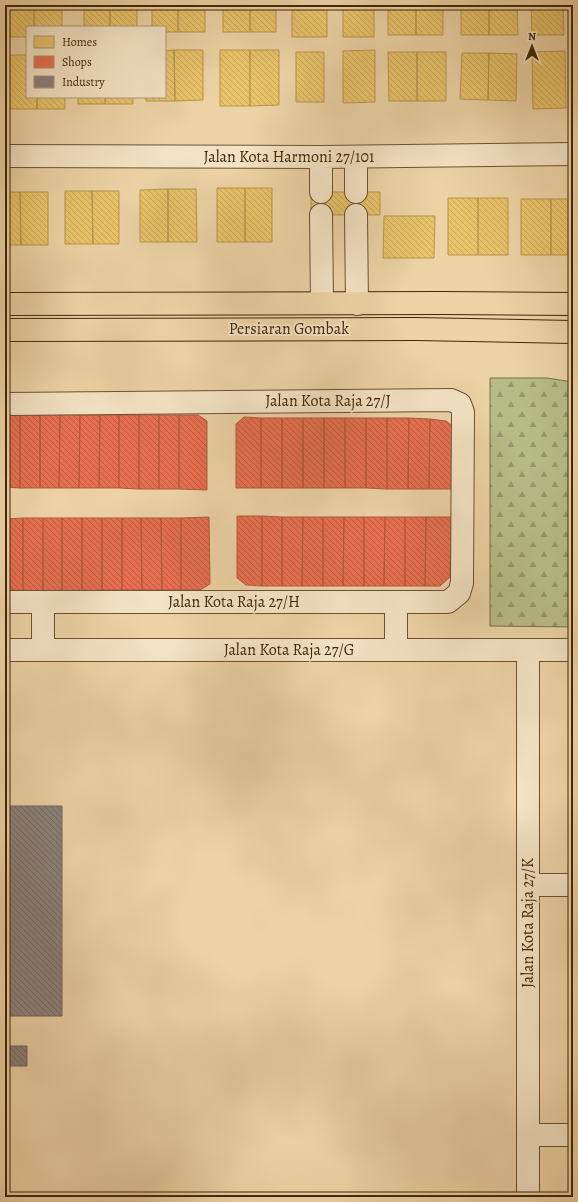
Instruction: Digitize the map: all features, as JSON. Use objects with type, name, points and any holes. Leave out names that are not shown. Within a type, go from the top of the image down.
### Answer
[{"type":"main road","points":[[550,304],[573,299]]},
{"type":"main road","name":"Persiaran Gombak","points":[[5,304],[573,304]]},
{"type":"main road","name":"Persiaran Gombak","points":[[5,330],[416,328],[573,332]]},
{"type":"street","name":"Jalan Kota Harmoni 27/101","points":[[5,156],[356,157],[573,154]]},
{"type":"street","points":[[320,157],[321,192]]},
{"type":"street","points":[[356,157],[356,192]]},
{"type":"street","points":[[321,215],[322,303]]},
{"type":"street","points":[[356,215],[357,304]]},
{"type":"street","name":"Jalan Kota Raja 27/J","points":[[5,404],[451,400],[460,404],[463,412],[462,583],[459,593]]},
{"type":"street","name":"Jalan Kota Raja 27/H","points":[[5,602],[448,602],[459,593]]},
{"type":"street","points":[[43,602],[43,650]]},
{"type":"street","points":[[396,602],[396,650]]},
{"type":"street","name":"Jalan Kota Raja 27/G","points":[[5,650],[573,650]]},
{"type":"street","name":"Jalan Kota Raja 27/K","points":[[528,650],[528,1197]]},
{"type":"street","points":[[528,885],[573,885]]},
{"type":"street","points":[[528,1135],[573,1135]]},
{"type":"green space","points":[[490,378],[547,378],[573,382],[573,627],[490,626]]},
{"type":"building: Homes","points":[[6,5],[34,5],[34,26],[26,26],[26,37],[6,37]]},
{"type":"building: Homes","points":[[34,5],[62,5],[62,26],[34,26]]},
{"type":"building: Homes","points":[[84,5],[110,5],[110,26],[84,26]]},
{"type":"building: Homes","points":[[110,5],[137,5],[137,26],[110,26]]},
{"type":"building: Homes","points":[[152,5],[178,5],[178,32],[166,32],[166,26],[152,26]]},
{"type":"building: Homes","points":[[178,5],[205,5],[205,32],[178,32]]},
{"type":"building: Homes","points":[[223,5],[250,5],[250,32],[223,32]]},
{"type":"building: Homes","points":[[250,5],[276,5],[276,32],[250,32]]},
{"type":"building: Homes","points":[[292,5],[327,5],[327,37],[292,37]]},
{"type":"building: Homes","points":[[343,5],[374,5],[374,37],[343,37]]},
{"type":"building: Homes","points":[[388,5],[416,5],[416,35],[388,35]]},
{"type":"building: Homes","points":[[416,5],[443,5],[443,35],[416,35]]},
{"type":"building: Homes","points":[[461,5],[489,5],[489,35],[461,35]]},
{"type":"building: Homes","points":[[489,5],[517,5],[518,35],[489,35]]},
{"type":"building: Homes","points":[[531,5],[563,5],[564,35],[532,35]]},
{"type":"building: Homes","points":[[174,50],[175,101],[146,101],[146,98],[166,98],[166,51]]},
{"type":"building: Homes","points":[[174,50],[203,50],[203,100],[175,101]]},
{"type":"building: Homes","points":[[220,50],[250,50],[250,106],[220,106]]},
{"type":"building: Homes","points":[[250,50],[279,50],[279,105],[250,106]]},
{"type":"building: Homes","points":[[375,50],[375,102],[343,103],[343,51]]},
{"type":"building: Homes","points":[[565,51],[566,108],[533,109],[532,52]]},
{"type":"building: Homes","points":[[296,52],[324,52],[324,102],[296,102]]},
{"type":"building: Homes","points":[[388,52],[417,52],[417,101],[389,101]]},
{"type":"building: Homes","points":[[417,52],[446,52],[446,101],[417,101]]},
{"type":"building: Homes","points":[[462,53],[489,53],[488,100],[460,99]]},
{"type":"building: Homes","points":[[489,53],[517,54],[516,101],[488,100]]},
{"type":"building: Homes","points":[[9,55],[26,55],[26,98],[37,98],[37,109],[9,109]]},
{"type":"building: Homes","points":[[37,98],[65,98],[65,109],[37,109]]},
{"type":"building: Homes","points":[[78,98],[105,98],[105,104],[78,104]]},
{"type":"building: Homes","points":[[105,98],[133,98],[133,104],[105,104]]},
{"type":"building: Homes","points":[[217,188],[245,188],[245,242],[217,242]]},
{"type":"building: Homes","points":[[245,188],[272,188],[272,242],[245,242]]},
{"type":"building: Homes","points":[[168,189],[196,189],[197,242],[168,242]]},
{"type":"building: Homes","points":[[168,189],[168,242],[140,242],[140,190]]},
{"type":"building: Homes","points":[[65,191],[92,191],[93,244],[65,244]]},
{"type":"building: Homes","points":[[92,191],[119,191],[119,244],[93,244]]},
{"type":"building: Homes","points":[[5,192],[20,192],[21,245],[5,245]]},
{"type":"building: Homes","points":[[20,192],[48,192],[48,245],[21,245]]},
{"type":"building: Homes","points":[[311,192],[380,192],[380,215],[311,215]]},
{"type":"building: Homes","points":[[448,198],[478,198],[478,255],[448,255]]},
{"type":"building: Homes","points":[[478,198],[508,198],[508,255],[478,255]]},
{"type":"building: Homes","points":[[521,199],[551,199],[551,255],[521,255]]},
{"type":"building: Homes","points":[[551,199],[573,199],[573,255],[551,255]]},
{"type":"building: Homes","points":[[384,216],[435,216],[434,258],[383,258]]},
{"type":"building: Shops","points":[[5,414],[20,414],[20,488],[5,487]]},
{"type":"building: Shops","points":[[20,414],[40,414],[40,488],[20,488]]},
{"type":"building: Shops","points":[[40,414],[60,414],[59,488],[40,488]]},
{"type":"building: Shops","points":[[60,414],[80,415],[79,488],[59,488]]},
{"type":"building: Shops","points":[[80,415],[100,415],[99,488],[79,488]]},
{"type":"building: Shops","points":[[100,415],[119,415],[119,488],[99,488]]},
{"type":"building: Shops","points":[[119,415],[139,415],[139,489],[119,488]]},
{"type":"building: Shops","points":[[139,415],[159,415],[159,489],[139,489]]},
{"type":"building: Shops","points":[[159,415],[179,415],[179,489],[159,489]]},
{"type":"building: Shops","points":[[179,415],[198,415],[207,421],[207,490],[179,489]]},
{"type":"building: Shops","points":[[244,417],[261,418],[261,488],[236,488],[236,424]]},
{"type":"building: Shops","points":[[261,418],[282,418],[282,488],[261,488]]},
{"type":"building: Shops","points":[[282,418],[303,418],[303,488],[282,488]]},
{"type":"building: Shops","points":[[303,418],[324,418],[324,488],[303,488]]},
{"type":"building: Shops","points":[[324,418],[345,418],[345,488],[324,488]]},
{"type":"building: Shops","points":[[345,418],[366,418],[366,488],[345,488]]},
{"type":"building: Shops","points":[[366,418],[387,418],[387,489],[366,488]]},
{"type":"building: Shops","points":[[387,418],[409,418],[408,489],[387,489]]},
{"type":"building: Shops","points":[[409,418],[430,419],[429,489],[408,489]]},
{"type":"building: Shops","points":[[430,419],[446,421],[454,427],[453,489],[429,489]]},
{"type":"building: Shops","points":[[237,516],[262,516],[262,586],[246,585],[237,578]]},
{"type":"building: Shops","points":[[262,516],[282,517],[282,586],[262,586]]},
{"type":"building: Shops","points":[[209,517],[210,584],[200,590],[181,590],[181,518]]},
{"type":"building: Shops","points":[[282,517],[303,517],[302,586],[282,586]]},
{"type":"building: Shops","points":[[303,517],[323,517],[323,586],[302,586]]},
{"type":"building: Shops","points":[[323,517],[344,517],[343,586],[323,586]]},
{"type":"building: Shops","points":[[344,517],[364,517],[364,586],[343,586]]},
{"type":"building: Shops","points":[[364,517],[385,517],[384,586],[364,586]]},
{"type":"building: Shops","points":[[385,517],[405,517],[405,586],[384,586]]},
{"type":"building: Shops","points":[[405,517],[426,517],[425,586],[405,586]]},
{"type":"building: Shops","points":[[426,517],[452,517],[450,577],[440,586],[425,586]]},
{"type":"building: Shops","points":[[23,518],[43,518],[43,591],[23,591]]},
{"type":"building: Shops","points":[[23,518],[23,591],[5,587],[5,519]]},
{"type":"building: Shops","points":[[43,518],[62,518],[62,591],[43,591]]},
{"type":"building: Shops","points":[[62,518],[82,518],[82,591],[62,591]]},
{"type":"building: Shops","points":[[82,518],[102,518],[102,590],[82,591]]},
{"type":"building: Shops","points":[[102,518],[122,518],[122,590],[102,590]]},
{"type":"building: Shops","points":[[122,518],[141,518],[142,590],[122,590]]},
{"type":"building: Shops","points":[[141,518],[161,518],[162,590],[142,590]]},
{"type":"building: Shops","points":[[161,518],[181,518],[181,590],[162,590]]},
{"type":"building: Industry","points":[[5,806],[62,806],[62,1016],[5,1016]]},
{"type":"building: Industry","points":[[5,1046],[27,1046],[27,1066],[5,1066]]}]
